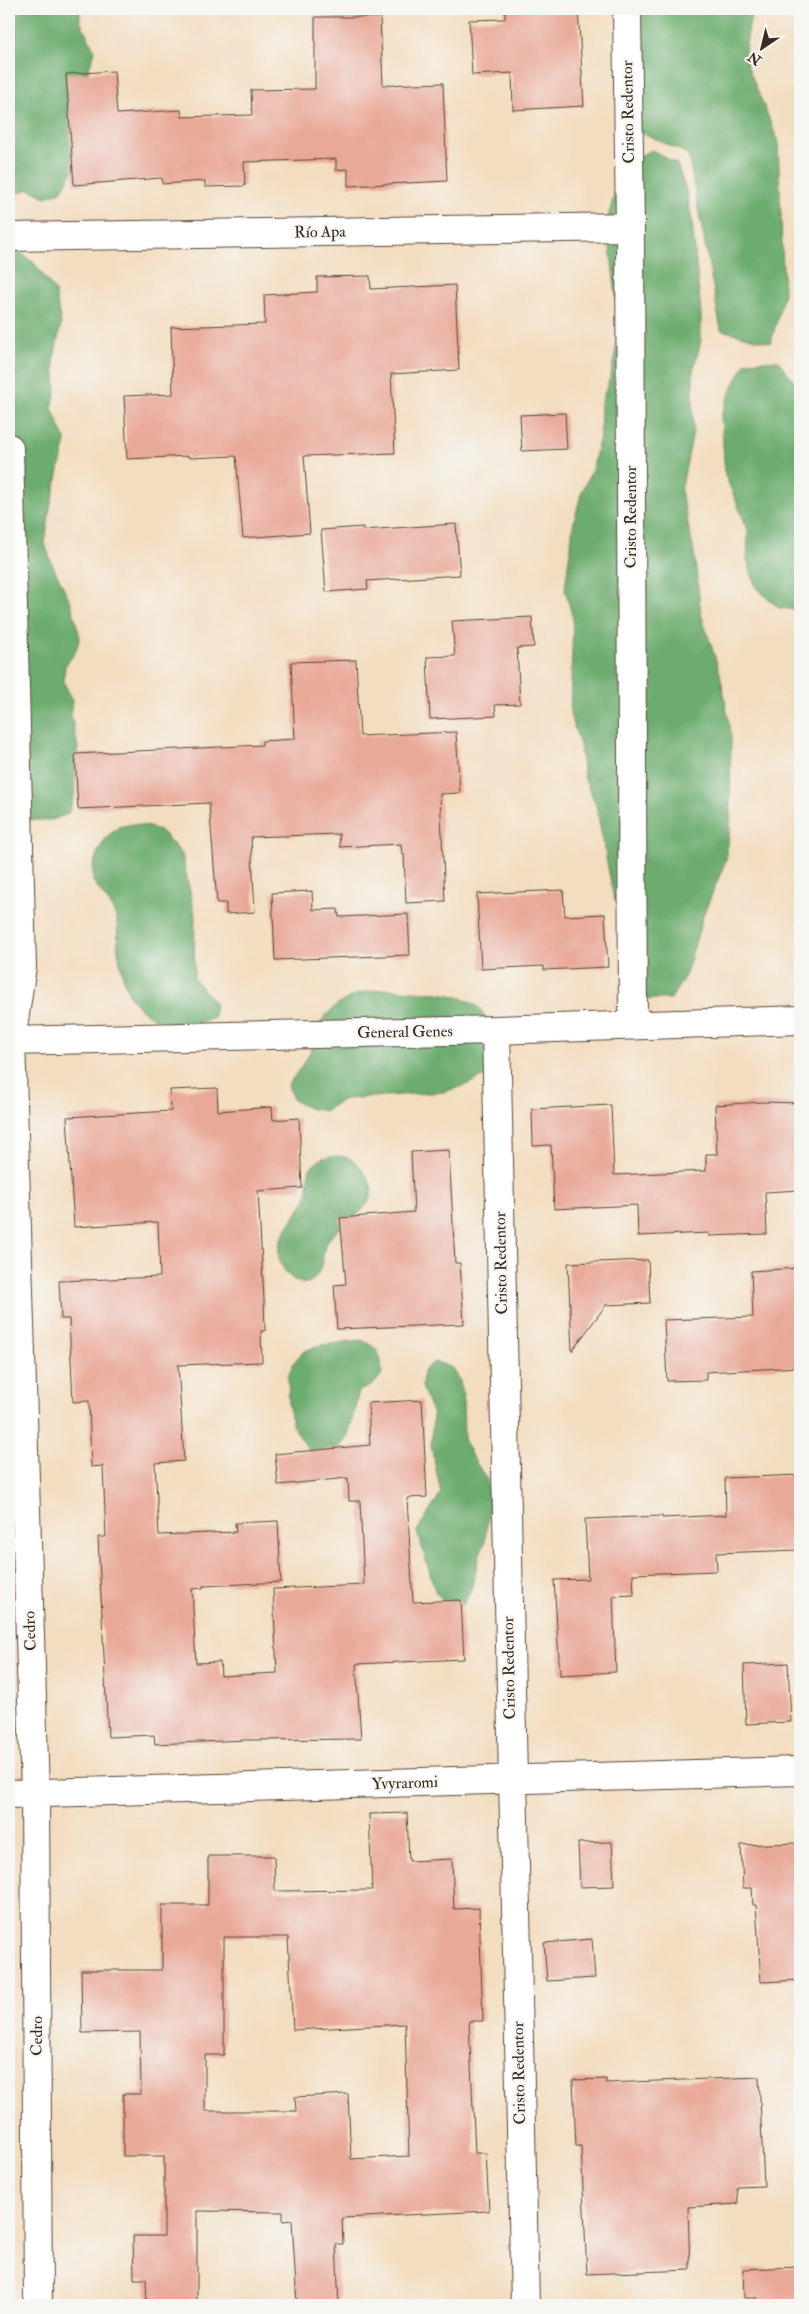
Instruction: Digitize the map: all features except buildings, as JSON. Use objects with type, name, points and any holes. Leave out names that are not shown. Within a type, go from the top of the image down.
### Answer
[{"type":"street","name":"Cristo Redentor","points":[[627,9],[634,1025]]},
{"type":"street","name":"Río Apa","points":[[9,237],[630,227]]},
{"type":"street","name":"Cedro","points":[[9,448],[22,966],[10,1041],[22,1793],[38,2305]]},
{"type":"street","name":"General Genes","points":[[10,1041],[496,1030],[800,1020]]},
{"type":"street","name":"Cristo Redentor","points":[[496,1030],[525,2305]]},
{"type":"street","name":"Yvyraromi","points":[[22,1793],[800,1771]]},
{"type":"green space","points":[[9,9],[80,9],[80,21],[95,51],[79,98],[78,163],[61,191],[46,197],[29,189],[9,196]]},
{"type":"green space","points":[[638,9],[752,9],[744,57],[778,141],[784,293],[771,343],[721,330],[688,154],[638,131]]},
{"type":"green space","points":[[652,150],[677,164],[687,193],[692,221],[701,313],[701,341],[693,371],[693,432],[681,491],[694,552],[701,614],[720,673],[731,734],[730,829],[726,860],[703,916],[686,974],[671,999],[640,999],[630,926],[614,899],[596,805],[584,777],[580,745],[570,714],[573,619],[565,589],[573,526],[581,494],[593,467],[600,436],[601,404],[611,375],[617,343],[618,313],[607,221],[623,163]]},
{"type":"green space","points":[[9,248],[19,252],[34,263],[55,291],[61,324],[54,358],[56,392],[52,408],[66,441],[50,508],[45,543],[52,564],[71,603],[80,637],[75,653],[65,666],[64,683],[72,698],[71,715],[78,748],[75,764],[74,798],[68,814],[52,820],[9,820]]},
{"type":"green space","points":[[778,360],[800,390],[800,610],[779,608],[756,588],[747,560],[748,530],[725,475],[721,416],[732,388],[746,362]]},
{"type":"green space","points":[[133,824],[148,826],[162,832],[182,854],[195,915],[194,979],[215,1003],[214,1017],[185,1028],[153,1018],[140,1009],[130,996],[124,982],[118,951],[117,920],[111,906],[93,881],[93,865],[98,851],[106,838],[118,827]]},
{"type":"green space","points":[[390,989],[429,992],[458,997],[480,1009],[487,1024],[490,1074],[461,1087],[443,1092],[344,1099],[324,1111],[308,1108],[293,1100],[288,1085],[304,1063],[312,1047],[316,1030],[330,1011],[338,1004],[357,995]]},
{"type":"green space","points":[[338,1156],[349,1158],[358,1165],[370,1183],[371,1194],[368,1203],[361,1211],[327,1242],[321,1268],[315,1278],[307,1283],[300,1283],[290,1277],[282,1266],[279,1257],[281,1239],[306,1198],[310,1168],[322,1158]]},
{"type":"green space","points":[[361,1340],[376,1349],[381,1361],[382,1374],[373,1385],[359,1391],[348,1436],[338,1449],[310,1452],[292,1425],[288,1377],[293,1363],[303,1352],[316,1346]]},
{"type":"green space","points":[[434,1362],[450,1366],[459,1378],[463,1393],[464,1438],[470,1453],[487,1480],[490,1496],[485,1542],[479,1556],[472,1587],[463,1605],[447,1604],[436,1593],[417,1531],[441,1493],[431,1446],[433,1415],[422,1387],[423,1371]]}]
